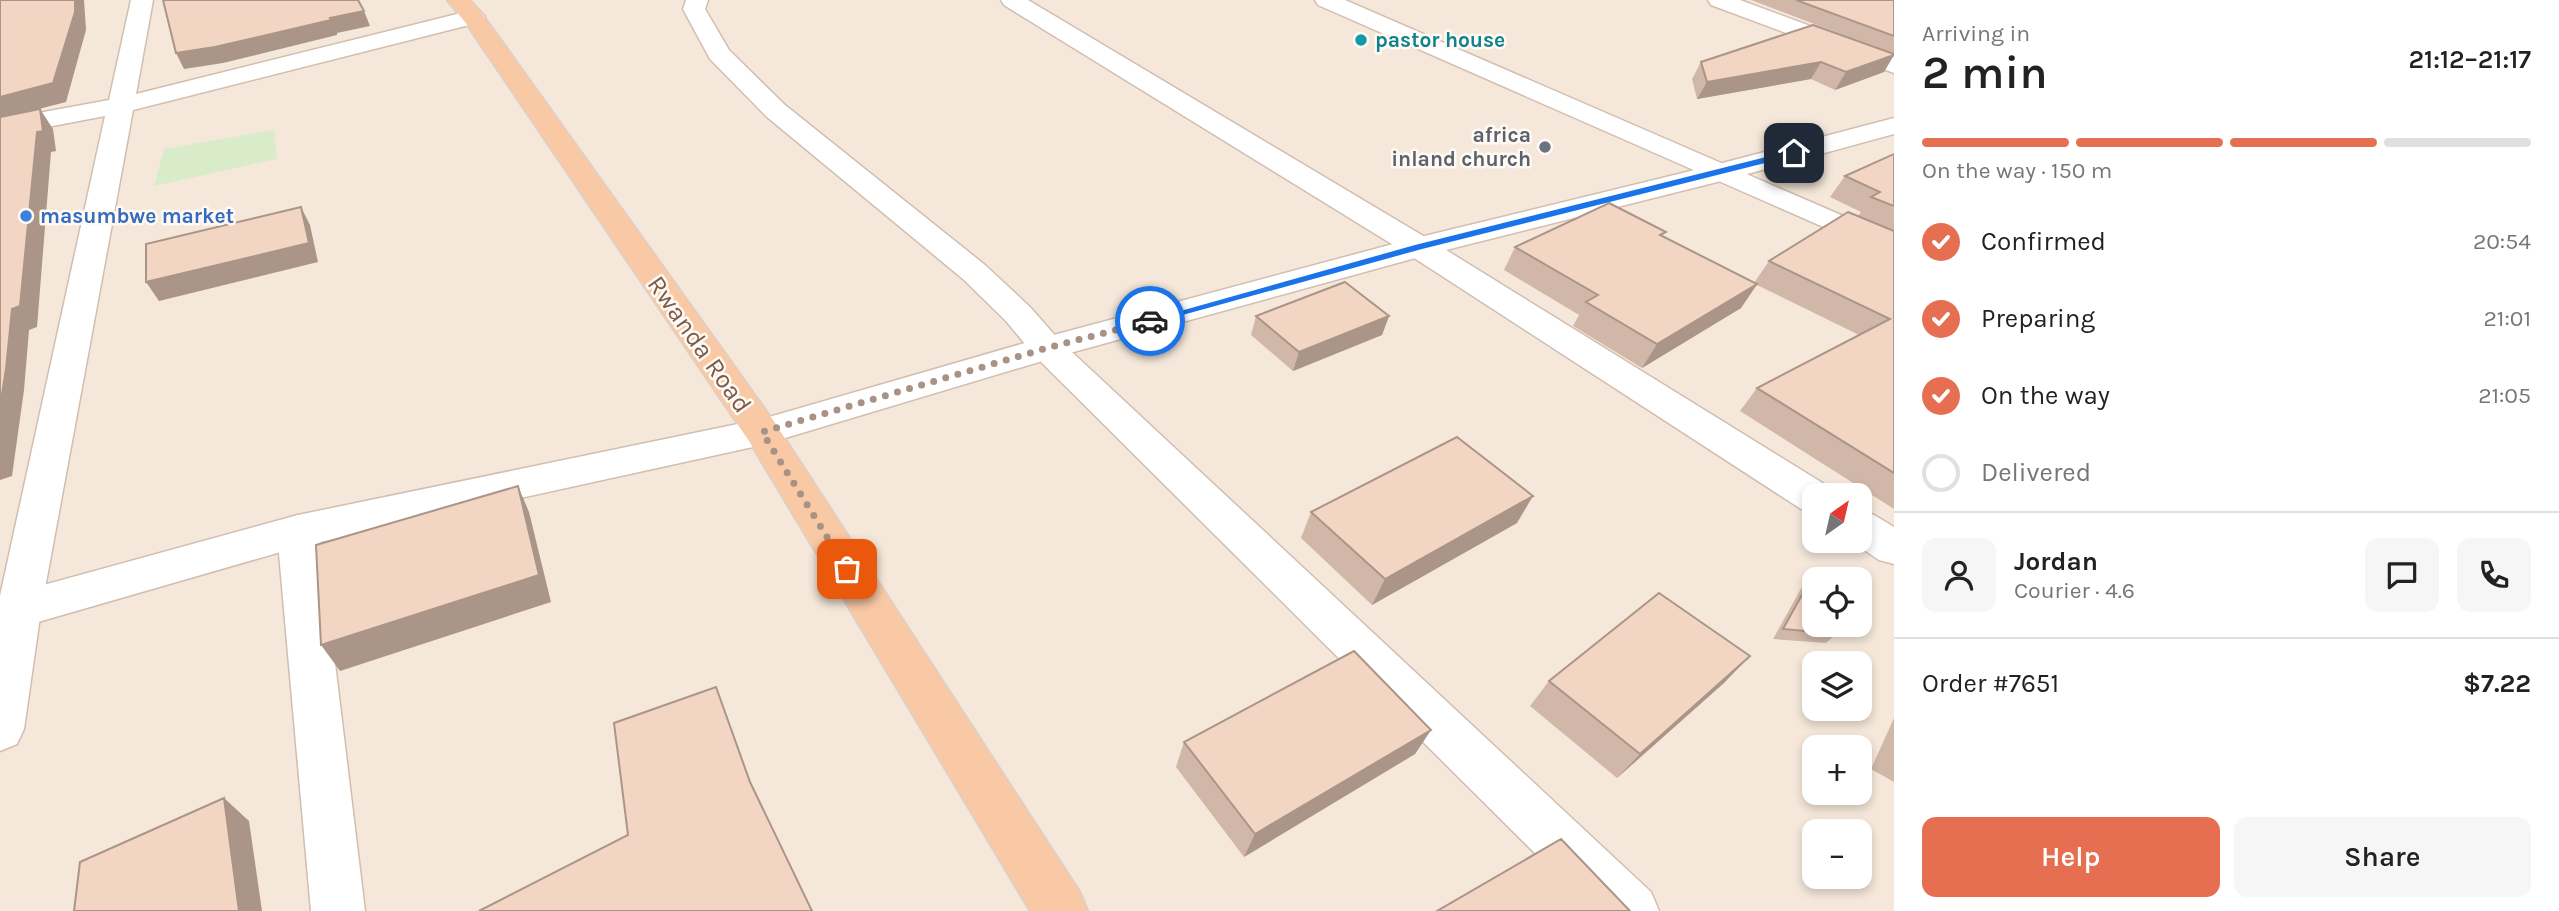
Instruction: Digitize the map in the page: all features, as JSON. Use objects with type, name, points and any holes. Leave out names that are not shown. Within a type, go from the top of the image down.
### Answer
[{"type":"highway","name":"Rwanda Road","points":[[466,8],[762,432],[1061,911]]},
{"type":"street","points":[[0,729],[10,612],[122,105],[142,0]]},
{"type":"street","points":[[697,0],[694,9],[719,54],[767,101],[974,272],[1018,314],[1047,348],[1632,911]]},
{"type":"street","points":[[1012,0],[1419,247],[1802,490]]},
{"type":"street","points":[[1326,0],[1894,249]]},
{"type":"street","points":[[1718,0],[1894,66]]},
{"type":"street","points":[[0,128],[122,105],[466,8]]},
{"type":"street","points":[[10,612],[298,531],[762,432],[1047,348],[1419,247],[1719,173],[1894,126]]},
{"type":"street","points":[[298,531],[338,911]]},
{"type":"street","points":[[1872,534],[1894,548]]},
{"type":"shaded area","points":[[0,0],[1894,0],[1894,911],[0,911]]},
{"type":"green space","points":[[274,130],[277,159],[154,186],[164,149]]},
{"type":"building","points":[[0,0],[75,0],[75,12],[53,83],[0,97]]},
{"type":"building","points":[[163,0],[358,0],[364,11],[215,47],[176,53]]},
{"type":"building","points":[[1796,0],[1894,0],[1894,36]]},
{"type":"building","points":[[1813,25],[1894,55],[1846,72],[1821,62],[1707,82],[1701,62]]},
{"type":"building","points":[[40,109],[43,131],[37,132],[20,306],[12,309],[0,407],[0,117]]},
{"type":"building","points":[[1894,154],[1894,206],[1871,197],[1880,192],[1845,176]]},
{"type":"building","points":[[1609,203],[1666,232],[1660,235],[1757,284],[1657,344],[1586,302],[1598,295],[1515,247]]},
{"type":"building","points":[[301,207],[309,243],[146,282],[146,244]]},
{"type":"building","points":[[1848,212],[1894,231],[1894,473],[1757,388],[1890,319],[1769,261]]},
{"type":"building","points":[[1345,282],[1389,316],[1299,352],[1256,316]]},
{"type":"building","points":[[1457,437],[1533,496],[1385,579],[1311,512]]},
{"type":"building","points":[[518,486],[539,575],[321,645],[316,545]]},
{"type":"building","points":[[1659,593],[1750,656],[1640,754],[1549,681]]},
{"type":"building","points":[[1802,595],[1802,631],[1783,629]]},
{"type":"building","points":[[1354,651],[1431,730],[1255,834],[1184,742]]},
{"type":"building","points":[[716,687],[750,782],[812,911],[479,911],[628,835],[614,723]]},
{"type":"building","points":[[224,798],[239,911],[74,911],[80,862]]},
{"type":"building","points":[[1561,839],[1630,911],[1437,911]]},
{"type":"way so far","points":[[847,569],[762,432],[1047,348],[1150,321]]},
{"type":"place","name":"pastor house","points":[[1361,40]]},
{"type":"place","name":"africa inland church","points":[[1545,147]]},
{"type":"place","name":"masumbwe market","points":[[26,216]]},
{"type":"route","points":[[1150,321],[1419,247],[1794,153]]}]
